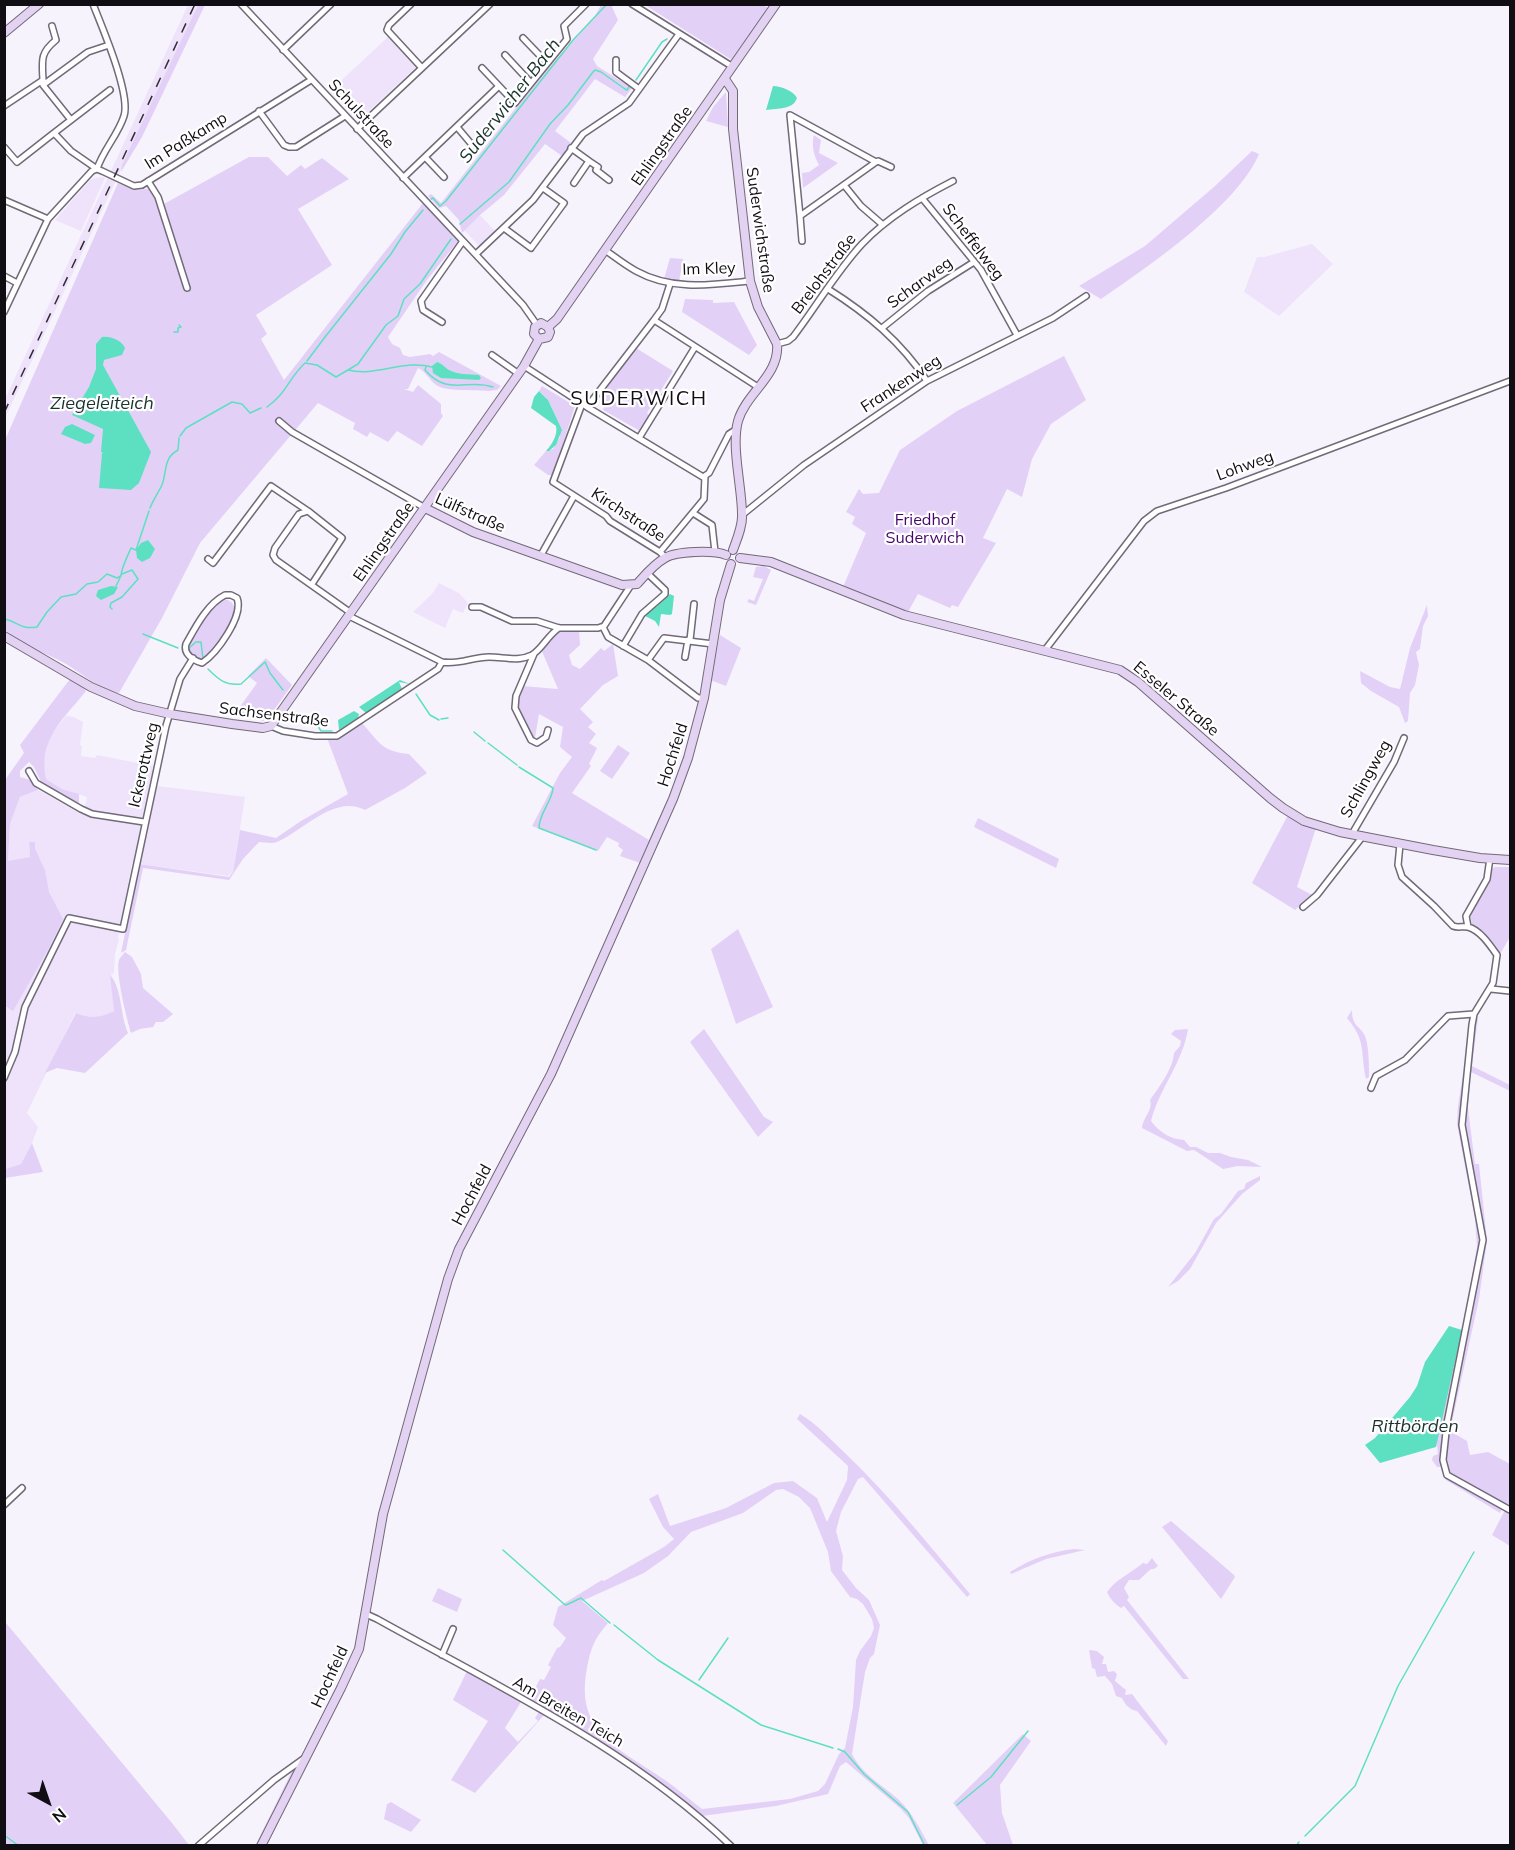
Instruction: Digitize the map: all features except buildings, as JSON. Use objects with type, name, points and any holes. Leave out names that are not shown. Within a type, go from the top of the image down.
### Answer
[{"type":"street","points":[[4,33],[39,4]]},
{"type":"street","points":[[4,312],[48,219],[81,181],[97,170],[99,162],[121,124],[126,107],[109,45],[93,4]]},
{"type":"street","name":"Schulstraße","points":[[240,4],[524,304],[537,325]]},
{"type":"street","points":[[283,50],[331,4]]},
{"type":"street","points":[[411,4],[389,25],[387,30],[422,68]]},
{"type":"street","points":[[357,129],[490,4]]},
{"type":"street","points":[[482,68],[515,103],[567,39],[564,26],[586,4]]},
{"type":"street","points":[[632,4],[733,67],[776,4]]},
{"type":"street","points":[[52,26],[56,40],[48,47],[42,58],[43,82],[71,120]]},
{"type":"street","points":[[476,254],[533,200],[571,148],[592,126],[628,103],[679,34]]},
{"type":"street","points":[[523,38],[547,63]]},
{"type":"street","points":[[4,106],[88,52],[109,45]]},
{"type":"street","points":[[505,55],[531,83]]},
{"type":"street","points":[[616,60],[616,72],[639,89]]},
{"type":"street","name":"Ehlingstraße","points":[[271,726],[519,374],[539,339],[548,337],[550,332],[548,327],[557,319],[733,67]]},
{"type":"street","name":"Suderwichstraße","points":[[725,79],[733,91],[733,129],[750,281],[758,307],[777,344]]},
{"type":"street","name":"Im Paßkamp","points":[[54,133],[71,151],[97,170],[134,186],[142,185],[311,80]]},
{"type":"street","points":[[404,178],[499,86]]},
{"type":"street","points":[[4,147],[17,162],[110,90]]},
{"type":"street","points":[[259,111],[284,145],[289,147],[296,147],[345,116]]},
{"type":"street","points":[[802,241],[790,115],[876,162]]},
{"type":"street","points":[[457,127],[473,146]]},
{"type":"street","points":[[571,148],[598,167],[596,171],[609,180]]},
{"type":"street","points":[[425,158],[444,177]]},
{"type":"street","points":[[800,216],[878,160],[891,167]]},
{"type":"street","points":[[574,183],[590,161]]},
{"type":"street","points":[[148,181],[158,197],[187,288]]},
{"type":"street","name":"Brelohstraße","points":[[777,344],[793,337],[857,250],[883,225],[922,198],[953,181]]},
{"type":"street","points":[[844,185],[861,206],[883,225]]},
{"type":"street","points":[[504,228],[531,248],[564,203],[543,188]]},
{"type":"street","name":"Scheffelweg","points":[[922,198],[974,262],[1000,302],[1017,335]]},
{"type":"street","points":[[4,200],[48,219]]},
{"type":"street","points":[[442,322],[423,309],[421,301],[463,241]]},
{"type":"street","name":"Im Kley","points":[[605,250],[636,272],[670,284],[694,286],[750,281]]},
{"type":"street","name":"Scharweg","points":[[882,328],[928,291],[974,262]]},
{"type":"street","points":[[4,276],[17,284]]},
{"type":"street","points":[[585,406],[662,309],[670,284]]},
{"type":"street","points":[[828,289],[859,309],[882,328],[916,364],[927,381]]},
{"type":"street","name":"Frankenweg","points":[[742,514],[804,465],[927,381],[1053,318],[1086,296]]},
{"type":"street","points":[[654,320],[758,387]]},
{"type":"street","points":[[539,339],[533,332],[537,325],[541,323],[548,327]]},
{"type":"street","points":[[733,550],[742,514],[736,429],[741,411],[775,362],[777,344]]},
{"type":"street","points":[[639,438],[695,346]]},
{"type":"street","points":[[492,355],[519,374]]},
{"type":"street","points":[[524,366],[585,406],[702,476]]},
{"type":"street","name":"Lohweg","points":[[1045,650],[1144,521],[1157,511],[1226,488],[1510,381]]},
{"type":"street","name":"Kirchstraße","points":[[585,406],[554,475],[554,482],[663,554]]},
{"type":"street","name":"Lülfstraße","points":[[279,421],[292,432],[425,508],[473,532],[600,578],[631,585]]},
{"type":"street","points":[[702,476],[709,473],[729,434],[736,429]]},
{"type":"street","points":[[603,627],[631,585],[637,584],[647,573],[704,499],[702,476]]},
{"type":"street","points":[[208,559],[213,563],[271,486],[342,538],[312,584]]},
{"type":"street","name":"Kirchstraße","points":[[540,555],[574,496]]},
{"type":"street","points":[[308,512],[299,514],[273,551],[276,560],[312,584],[350,615],[442,662],[451,664],[489,657],[514,659],[534,654]]},
{"type":"street","points":[[693,513],[712,525],[715,552]]},
{"type":"street","points":[[733,550],[740,558],[737,563],[730,564],[726,561],[726,555],[733,550]]},
{"type":"street","points":[[663,554],[715,552],[726,555]]},
{"type":"street","name":"Esseler Straße","points":[[740,558],[771,562],[904,615],[1119,670],[1138,682],[1283,808],[1321,827],[1400,844],[1510,860]]},
{"type":"street","name":"Hochfeld","points":[[261,1845],[356,1656],[366,1614],[383,1514],[453,1266],[473,1221],[551,1074],[616,924],[661,828],[685,768],[704,698],[720,600],[730,564]]},
{"type":"street","points":[[623,646],[642,614],[665,594],[665,590],[647,573]]},
{"type":"street","points":[[234,596],[239,603],[239,609],[222,641],[202,663],[193,658],[185,649],[195,629],[217,599],[234,596]]},
{"type":"street","points":[[685,657],[694,604]]},
{"type":"street","points":[[472,607],[481,607],[512,621],[537,621],[559,628],[603,627]]},
{"type":"street","points":[[603,627],[608,637],[648,660],[698,698],[704,698]]},
{"type":"street","points":[[548,730],[546,737],[537,743],[533,741],[515,708],[516,696],[534,654],[559,628]]},
{"type":"street","name":"Sachsenstraße","points":[[4,636],[92,687],[122,701],[170,714],[263,728],[271,726],[283,731],[327,737],[344,732],[438,669],[442,662]]},
{"type":"street","points":[[648,660],[664,638],[713,644]]},
{"type":"street","name":"Ickerottweg","points":[[4,1078],[15,1052],[26,1007],[69,918],[123,928],[144,822],[170,714],[180,679],[193,658]]},
{"type":"street","name":"Schlingweg","points":[[1352,834],[1394,762],[1404,738]]},
{"type":"street","name":"Ickerottweg","points":[[29,771],[36,783],[92,814],[144,822]]},
{"type":"street","points":[[1303,907],[1317,896],[1363,836]]},
{"type":"street","points":[[1400,844],[1398,865],[1404,880],[1453,926],[1468,927],[1487,941],[1497,955],[1491,989],[1474,1014],[1462,1125],[1484,1240],[1447,1423],[1443,1460],[1447,1475],[1510,1510]]},
{"type":"street","points":[[1468,927],[1466,916],[1487,879],[1490,858]]},
{"type":"street","points":[[1491,989],[1510,991]]},
{"type":"street","points":[[1371,1088],[1376,1077],[1405,1059],[1448,1016],[1474,1014]]},
{"type":"street","points":[[4,1505],[22,1488]]},
{"type":"street","name":"Am Breiten Teich","points":[[366,1614],[377,1618],[602,1744],[701,1817],[731,1845]]},
{"type":"street","points":[[442,1655],[453,1629]]},
{"type":"street","points":[[198,1845],[274,1780],[307,1756]]},
{"type":"shaded area","points":[[188,5],[198,5],[5,418],[5,399]]},
{"type":"shaded area","points":[[389,36],[417,66],[358,121],[330,91]]},
{"type":"shaded area","points":[[105,178],[81,231],[55,220],[91,179]]},
{"type":"shaded area","points":[[480,215],[496,232],[480,247],[464,230]]},
{"type":"shaded area","points":[[1312,244],[1333,264],[1279,316],[1244,292],[1257,257]]},
{"type":"shaded area","points":[[439,583],[459,593],[468,603],[463,613],[453,609],[445,628],[413,612],[432,594]]},
{"type":"shaded area","points":[[66,716],[83,722],[81,756],[95,758],[97,755],[153,766],[150,785],[245,797],[233,872],[228,876],[132,863],[115,954],[114,973],[111,975],[114,1011],[100,1018],[75,1013],[27,1113],[38,1127],[32,1143],[21,1164],[5,1169],[4,1006],[13,1010],[52,900],[35,842],[29,842],[30,857],[8,862],[10,824],[20,797],[38,790],[81,814],[84,811],[87,797],[62,789],[46,779],[43,766],[49,738]]},
{"type":"green space","points":[[762,4],[768,8],[732,60],[645,5]]},
{"type":"green space","points":[[198,5],[205,5],[142,137],[121,172],[122,165]]},
{"type":"green space","points":[[601,5],[613,5],[618,20],[593,59],[597,66],[632,88],[625,97],[595,79],[555,131],[571,143],[562,156],[545,144],[504,195],[462,233],[459,220],[446,206],[439,208],[428,196],[431,194],[441,203],[541,76],[595,16]]},
{"type":"green space","points":[[726,92],[728,127],[706,121],[713,107]]},
{"type":"green space","points":[[814,135],[821,140],[819,153],[838,163],[803,188],[802,173],[809,172],[819,165],[814,150]]},
{"type":"green space","points":[[1252,151],[1259,154],[1248,174],[1232,194],[1190,234],[1166,253],[1101,299],[1079,286],[1145,246]]},
{"type":"green space","points":[[249,157],[268,157],[287,176],[301,165],[305,169],[322,158],[349,179],[298,209],[332,265],[256,315],[267,334],[261,339],[284,380],[423,203],[458,241],[427,280],[388,337],[392,344],[400,348],[403,355],[410,357],[430,354],[433,356],[439,352],[501,386],[497,390],[489,391],[444,388],[437,385],[418,368],[408,389],[404,389],[413,392],[418,385],[441,404],[443,416],[422,446],[397,431],[388,442],[370,432],[367,437],[353,429],[355,423],[318,403],[200,543],[162,618],[119,693],[98,685],[66,664],[19,641],[5,630],[5,440],[118,183],[134,189],[151,188],[162,205]]},
{"type":"green space","points":[[670,258],[683,259],[679,282],[664,279]]},
{"type":"green space","points":[[685,299],[713,300],[713,303],[734,302],[757,345],[749,355],[682,312]]},
{"type":"green space","points":[[636,348],[673,371],[647,413],[649,415],[640,431],[603,410],[605,401],[601,394]]},
{"type":"green space","name":"Friedhof Suderwich","points":[[1064,356],[1086,400],[1051,424],[1032,459],[1022,497],[1007,489],[983,538],[996,543],[958,607],[952,605],[950,608],[918,594],[908,612],[843,587],[866,533],[852,524],[855,517],[846,512],[859,489],[863,494],[879,493],[900,450],[957,411]]},
{"type":"green space","points":[[542,386],[575,406],[553,475],[548,475],[534,465],[546,451],[553,449],[560,437],[551,406],[539,391]]},
{"type":"green space","points":[[764,566],[771,570],[756,605],[747,602],[749,599],[754,601],[763,579],[753,577],[756,567]]},
{"type":"green space","points":[[224,599],[232,603],[233,619],[222,639],[201,660],[187,650],[206,614]]},
{"type":"green space","points":[[1427,605],[1428,616],[1423,626],[1420,649],[1416,652],[1419,665],[1415,685],[1410,693],[1408,721],[1405,723],[1399,707],[1361,683],[1360,671],[1390,687],[1400,689],[1410,648]]},
{"type":"green space","points":[[579,630],[580,645],[569,655],[572,665],[580,669],[601,648],[604,651],[613,644],[618,676],[603,685],[580,709],[593,722],[588,727],[596,734],[589,743],[597,748],[589,764],[591,766],[572,793],[649,840],[676,780],[688,746],[698,700],[700,702],[687,760],[640,863],[620,856],[623,850],[618,846],[619,843],[607,837],[598,851],[532,826],[560,773],[572,757],[560,747],[563,727],[539,714],[535,738],[531,737],[519,712],[518,699],[522,686],[558,689],[541,649],[555,632]]},
{"type":"green space","points":[[720,635],[741,648],[726,686],[710,680]]},
{"type":"green space","points":[[266,658],[292,685],[269,717],[263,721],[234,715],[257,683],[248,676]]},
{"type":"green space","points":[[70,679],[84,687],[86,691],[54,731],[49,741],[44,765],[46,779],[62,789],[79,794],[79,802],[76,805],[42,784],[29,762],[20,771],[20,777],[30,780],[38,790],[20,797],[10,824],[8,861],[30,857],[29,842],[35,842],[35,848],[45,870],[49,892],[63,919],[13,1011],[5,1006],[5,780],[24,753],[20,745]]},
{"type":"green space","points":[[362,723],[382,745],[392,751],[409,754],[427,773],[365,810],[354,806],[331,810],[277,842],[259,842],[243,859],[229,880],[143,868],[126,950],[121,953],[139,864],[229,877],[233,872],[240,830],[276,838],[348,794],[327,738],[338,737]]},
{"type":"green space","points":[[618,745],[630,753],[612,779],[600,771]]},
{"type":"green space","points":[[1288,815],[1316,828],[1297,887],[1312,895],[1295,910],[1252,883]]},
{"type":"green space","points":[[978,818],[1059,859],[1056,868],[974,827]]},
{"type":"green space","points":[[1510,867],[1510,937],[1499,956],[1489,940],[1472,924],[1470,914],[1490,881],[1492,869]]},
{"type":"green space","points":[[738,929],[773,1007],[736,1024],[711,949]]},
{"type":"green space","points":[[125,952],[132,957],[141,974],[143,988],[173,1014],[163,1022],[156,1022],[153,1027],[131,1033],[118,966]]},
{"type":"green space","points":[[110,975],[117,987],[128,1033],[85,1073],[57,1068],[45,1073],[76,1013],[95,1017],[114,1011]]},
{"type":"green space","points":[[1352,1010],[1355,1024],[1362,1031],[1367,1044],[1369,1077],[1366,1079],[1358,1034],[1347,1018]]},
{"type":"green space","points":[[1472,1017],[1478,1018],[1472,1066],[1510,1085],[1510,1091],[1471,1072],[1467,1101],[1475,1164],[1479,1164],[1487,1241],[1479,1299],[1450,1431],[1467,1441],[1470,1455],[1488,1452],[1510,1464],[1510,1505],[1505,1503],[1500,1513],[1446,1480],[1441,1467],[1437,1467],[1432,1460],[1433,1456],[1438,1454],[1436,1438],[1462,1333],[1477,1247],[1475,1219],[1457,1124]]},
{"type":"green space","points":[[704,1029],[764,1117],[773,1122],[758,1137],[690,1042]]},
{"type":"green space","points":[[1188,1029],[1181,1053],[1159,1098],[1151,1121],[1165,1134],[1184,1140],[1190,1147],[1196,1147],[1208,1153],[1220,1153],[1248,1160],[1262,1167],[1238,1166],[1223,1169],[1194,1150],[1187,1151],[1142,1128],[1151,1104],[1150,1100],[1165,1078],[1174,1053],[1180,1046],[1181,1041],[1171,1034],[1175,1030]]},
{"type":"green space","points":[[32,1143],[43,1172],[5,1178],[5,1169],[21,1164]]},
{"type":"green space","points":[[1260,1176],[1260,1180],[1242,1194],[1216,1223],[1190,1269],[1168,1287],[1195,1253],[1214,1219],[1221,1214],[1238,1191],[1244,1189],[1246,1183]]},
{"type":"green space","points":[[800,1414],[812,1422],[862,1469],[970,1594],[967,1597],[863,1477],[858,1479],[841,1512],[836,1531],[843,1556],[842,1570],[869,1600],[880,1625],[874,1654],[865,1672],[852,1754],[866,1773],[903,1804],[929,1845],[923,1845],[909,1818],[901,1809],[846,1762],[840,1766],[828,1794],[776,1806],[702,1816],[603,1743],[531,1703],[530,1698],[540,1679],[544,1680],[551,1667],[548,1665],[557,1648],[566,1638],[553,1625],[558,1607],[602,1580],[604,1581],[664,1547],[674,1539],[663,1527],[649,1499],[658,1494],[670,1526],[726,1508],[774,1483],[793,1481],[817,1498],[827,1522],[847,1480],[848,1466],[797,1419]],"holes":[[[783,1489],[799,1497],[810,1508],[828,1552],[831,1571],[850,1597],[863,1604],[872,1619],[874,1628],[856,1660],[853,1707],[845,1748],[839,1754],[825,1784],[818,1791],[790,1799],[702,1809],[670,1783],[618,1748],[594,1724],[588,1709],[585,1690],[587,1668],[594,1644],[608,1623],[582,1601],[644,1573],[668,1556],[691,1532],[743,1513],[776,1490]]]},
{"type":"green space","points":[[1505,1510],[1510,1513],[1510,1546],[1492,1535]]},
{"type":"green space","points":[[1171,1521],[1234,1575],[1235,1577],[1221,1599],[1162,1527]]},
{"type":"green space","points":[[1074,1549],[1085,1550],[1046,1559],[1011,1574],[1010,1572],[1041,1557]]},
{"type":"green space","points":[[1152,1558],[1158,1566],[1139,1580],[1129,1580],[1124,1588],[1129,1597],[1127,1600],[1189,1679],[1183,1679],[1124,1606],[1121,1608],[1117,1605],[1107,1592],[1119,1580],[1143,1563],[1147,1564]]},
{"type":"green space","points":[[438,1588],[462,1599],[457,1612],[432,1601]]},
{"type":"green space","points":[[6,1623],[172,1823],[189,1845],[5,1845]]},
{"type":"green space","points":[[1089,1650],[1097,1651],[1104,1657],[1102,1664],[1106,1664],[1108,1672],[1114,1671],[1117,1674],[1115,1681],[1126,1690],[1125,1695],[1132,1694],[1168,1741],[1166,1746],[1137,1711],[1126,1705],[1122,1698],[1116,1696],[1112,1684],[1105,1676],[1097,1677],[1095,1669],[1092,1668]]},
{"type":"green space","points":[[467,1671],[521,1702],[505,1728],[518,1742],[538,1721],[535,1718],[539,1712],[544,1715],[475,1793],[451,1780],[488,1721],[453,1700]]},
{"type":"green space","points":[[1023,1734],[1031,1741],[1000,1785],[1002,1813],[1013,1845],[987,1845],[953,1803]]},
{"type":"green space","points":[[312,1754],[267,1845],[255,1846],[295,1765]]},
{"type":"green space","points":[[391,1802],[421,1820],[411,1832],[384,1819],[387,1804]]},
{"type":"water","points":[[773,86],[793,93],[797,98],[795,102],[784,108],[766,110]]},
{"type":"water","name":"Ziegeleiteich","points":[[102,337],[115,339],[125,348],[122,355],[104,360],[103,365],[151,452],[139,483],[131,490],[99,488],[103,429],[72,415],[89,387],[96,369],[96,344]]},
{"type":"water","points":[[437,362],[452,372],[479,375],[481,378],[479,380],[441,378],[433,373],[432,366]]},
{"type":"water","points":[[539,391],[548,400],[562,430],[556,445],[549,451],[546,451],[555,436],[556,426],[531,408],[534,397]]},
{"type":"water","points":[[72,424],[95,435],[91,443],[85,444],[61,434],[65,427]]},
{"type":"water","points":[[148,540],[155,549],[150,558],[142,562],[137,558],[136,550],[141,543]]},
{"type":"water","points":[[111,586],[118,587],[114,594],[101,600],[96,596],[98,590]]},
{"type":"water","points":[[670,594],[674,596],[672,614],[661,614],[659,627],[655,621],[643,615]]},
{"type":"water","points":[[400,680],[410,684],[399,682],[402,689],[366,713],[359,707]]},
{"type":"water","points":[[354,711],[359,714],[358,718],[339,730],[338,720]]},
{"type":"water","name":"Rittbörden","points":[[1449,1326],[1462,1330],[1436,1447],[1380,1463],[1365,1445],[1375,1438],[1410,1397],[1417,1386],[1425,1362]]},
{"type":"waterway","name":"Suderwicher Bach","points":[[431,199],[433,198],[440,206],[446,201],[573,40],[607,4]]},
{"type":"waterway","name":"Suderwicher Bach","points":[[636,80],[662,42],[667,39]]},
{"type":"waterway","name":"Suderwicher Bach","points":[[460,224],[509,182],[550,124],[595,70],[627,90],[629,87]]},
{"type":"waterway","name":"Suderwicher Bach","points":[[307,361],[423,210]]},
{"type":"waterway","name":"Suderwicher Bach","points":[[267,407],[274,402],[305,363],[317,365],[336,377],[358,364],[386,325],[398,316],[404,299],[420,284],[451,239]]},
{"type":"waterway","points":[[174,332],[178,332],[178,328],[181,327],[179,325]]},
{"type":"waterway","points":[[348,370],[358,372],[411,365],[432,367]]},
{"type":"waterway","points":[[426,367],[425,370],[442,383],[493,387]]},
{"type":"waterway","name":"Suderwicher Bach","points":[[180,436],[186,428],[232,402],[242,404],[250,413],[261,408]]},
{"type":"waterway","name":"Suderwicher Bach","points":[[150,508],[162,485],[168,461],[178,450],[179,438]]},
{"type":"waterway","points":[[4,619],[26,627],[37,627],[61,597],[76,594],[87,584],[98,582],[107,574],[117,578],[121,576],[131,548],[136,550],[149,511]]},
{"type":"waterway","points":[[112,609],[111,603],[122,597],[138,579],[132,570],[122,574]]},
{"type":"waterway","points":[[116,586],[120,578]]},
{"type":"waterway","points":[[143,634],[178,648]]},
{"type":"waterway","points":[[189,648],[196,642],[201,642],[203,659]]},
{"type":"waterway","points":[[208,669],[223,681],[241,684],[265,662],[283,690]]},
{"type":"waterway","points":[[416,694],[430,715],[439,720]]},
{"type":"waterway","points":[[441,719],[448,718]]},
{"type":"waterway","points":[[316,723],[321,731],[332,731]]},
{"type":"waterway","points":[[474,732],[485,741]]},
{"type":"waterway","points":[[488,743],[517,765]]},
{"type":"waterway","points":[[519,767],[553,788],[539,828],[596,850]]},
{"type":"waterway","points":[[503,1550],[564,1604],[581,1598],[610,1623]]},
{"type":"waterway","points":[[1305,1836],[1355,1786],[1398,1686],[1474,1552]]},
{"type":"waterway","points":[[614,1625],[658,1660],[761,1725],[833,1748]]},
{"type":"waterway","points":[[699,1680],[728,1638]]},
{"type":"waterway","points":[[957,1805],[991,1777],[1028,1731]]},
{"type":"waterway","points":[[838,1749],[845,1752],[864,1774],[908,1812],[925,1846]]},
{"type":"waterway","points":[[4,1835],[19,1846]]},
{"type":"waterway","points":[[1296,1846],[1299,1842]]},
{"type":"railway","points":[[4,413],[195,4]]},
{"type":"district","name":"SUDERWICH","points":[[639,399]]}]
